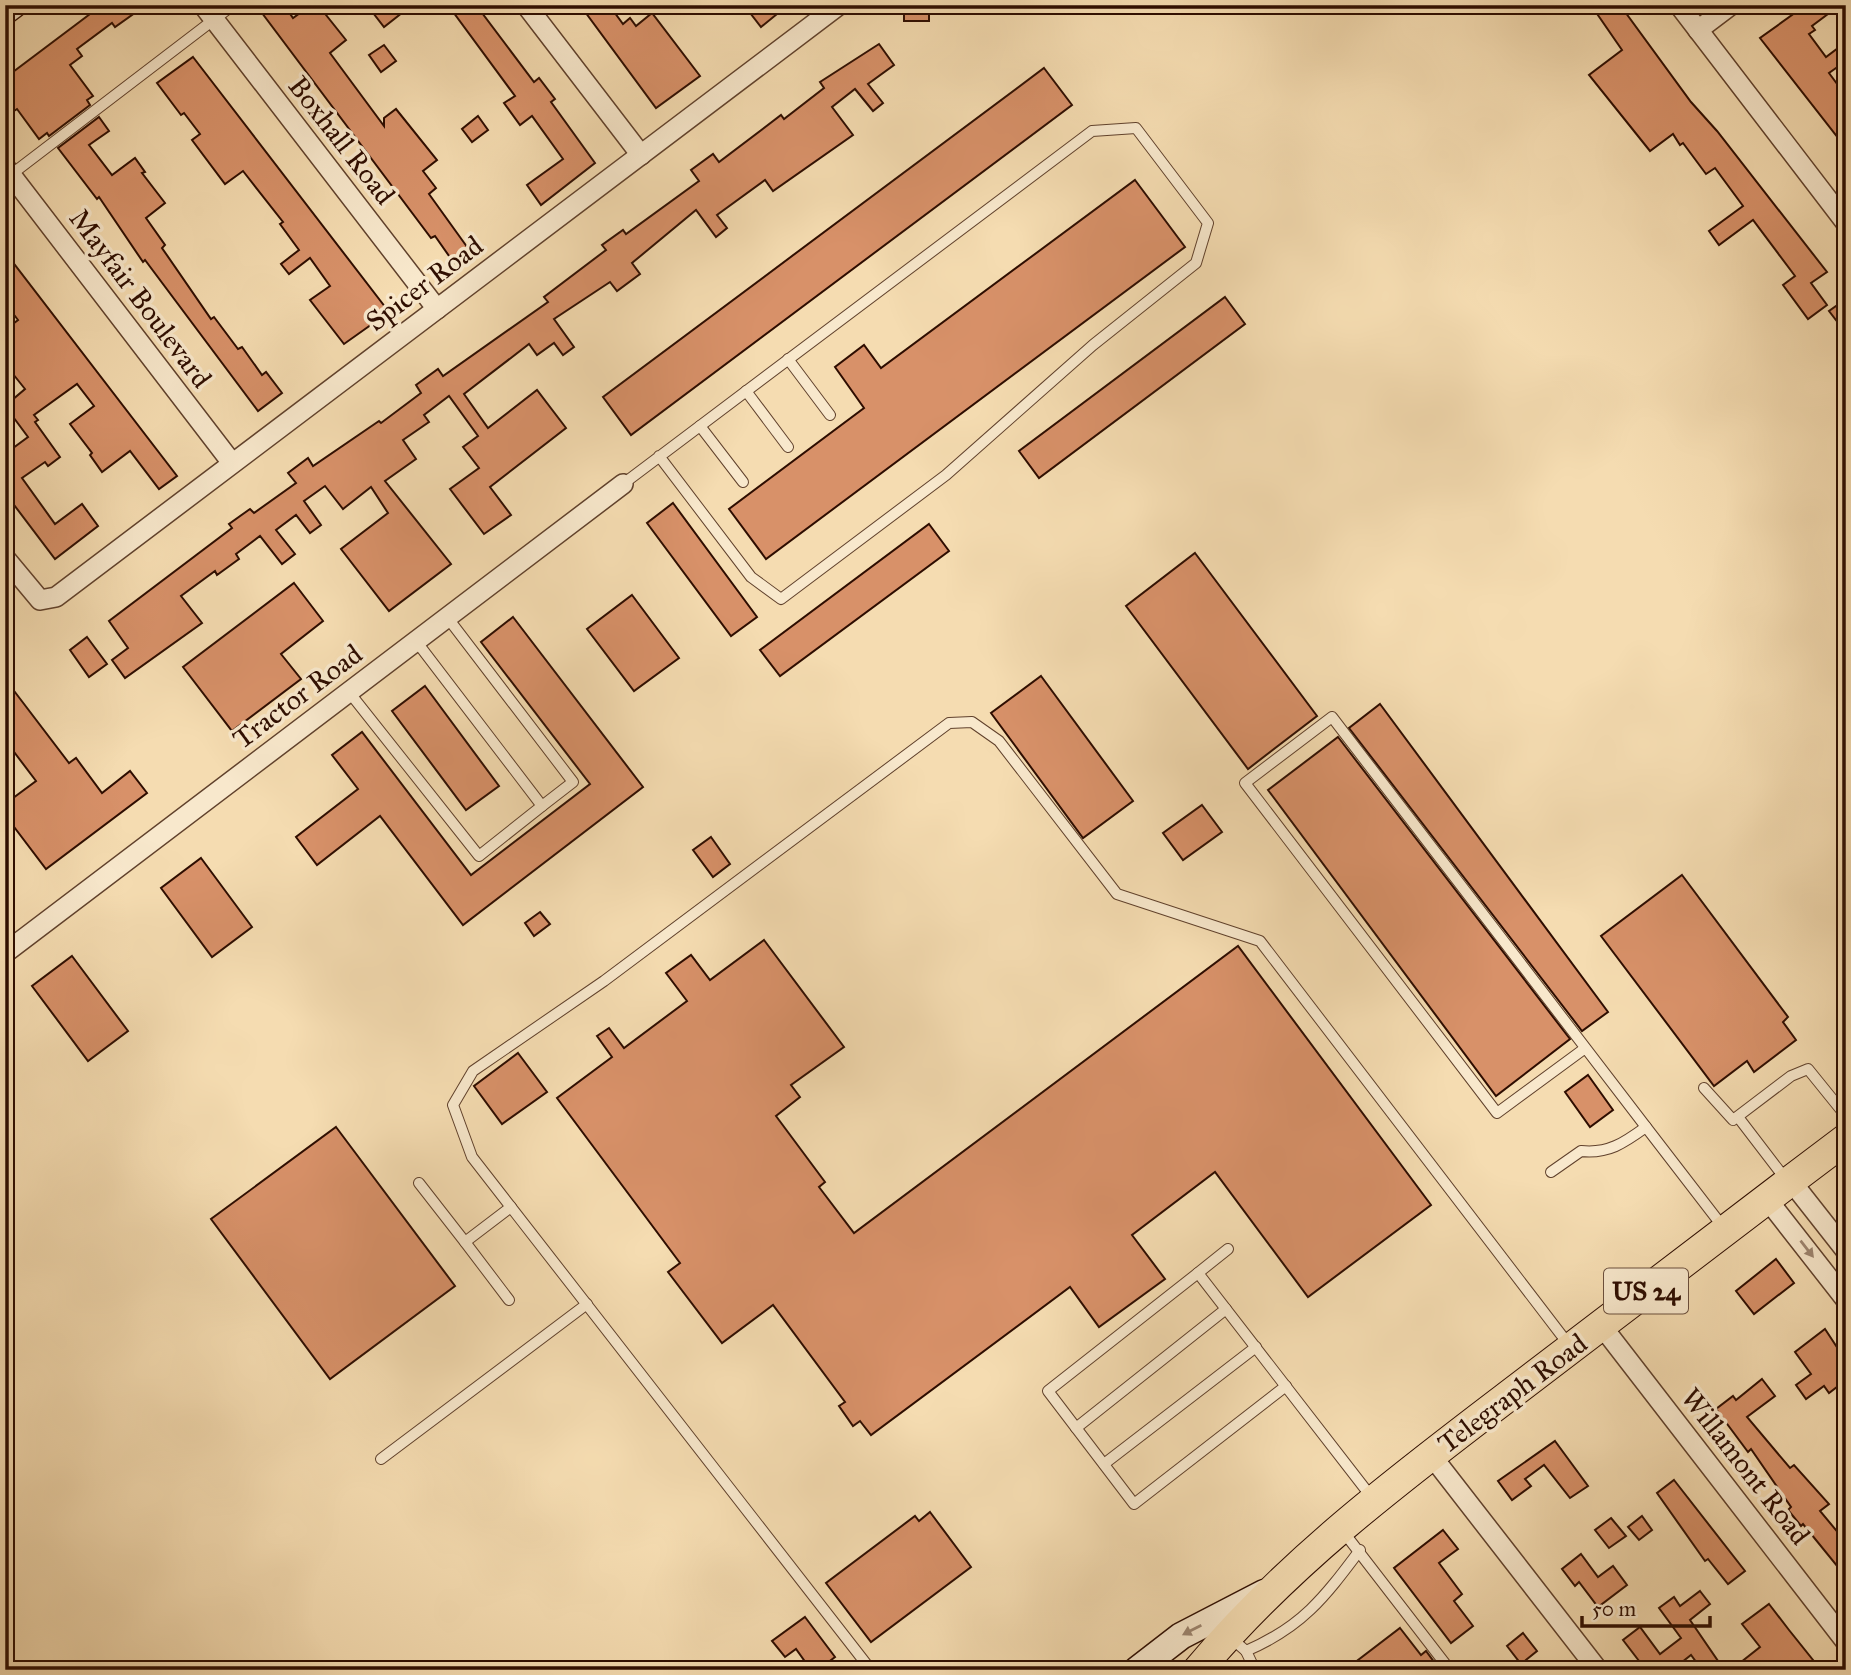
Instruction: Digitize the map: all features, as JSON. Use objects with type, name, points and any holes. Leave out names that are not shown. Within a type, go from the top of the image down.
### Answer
[{"type":"main road","name":"Telegraph Road","points":[[1198,1670],[1236,1643],[1275,1587],[1351,1540],[1375,1501],[1431,1455],[1844,1138]]},
{"type":"street","points":[[5,11],[13,5]]},
{"type":"street","points":[[526,5],[641,155]]},
{"type":"street","name":"Spicer Road","points":[[5,558],[40,600],[56,597],[839,5]]},
{"type":"street","points":[[1679,5],[1843,213]]},
{"type":"street","points":[[1698,30],[1731,5]]},
{"type":"street","name":"Boxhall Road","points":[[208,12],[437,309]]},
{"type":"street","name":"Mayfair Boulevard","points":[[7,174],[232,463]]},
{"type":"street","name":"Tractor Road","points":[[5,953],[623,484]]},
{"type":"street","points":[[1782,1187],[1846,1251]]},
{"type":"street","points":[[1782,1187],[1846,1300]]},
{"type":"street","name":"Willamont Road","points":[[1601,1325],[1846,1642]]},
{"type":"street","points":[[1431,1455],[1598,1670]]},
{"type":"street","points":[[1137,1670],[1181,1636],[1275,1587]]},
{"type":"lane","points":[[7,174],[208,12],[233,5]]},
{"type":"lane","points":[[623,484],[659,456],[1092,131],[1136,128],[1208,223],[1196,263],[1093,345],[946,475],[781,599],[751,577],[659,456]]},
{"type":"lane","points":[[788,359],[830,415]]},
{"type":"lane","points":[[746,391],[788,447]]},
{"type":"lane","points":[[700,426],[743,482]]},
{"type":"lane","points":[[349,692],[479,856],[573,782],[447,617]]},
{"type":"lane","points":[[416,641],[542,806]]},
{"type":"lane","points":[[1584,1049],[1497,1113],[1245,783],[1332,717],[1726,1231]]},
{"type":"lane","points":[[871,1670],[472,1157],[453,1105],[473,1071],[604,981],[949,723],[972,722],[999,741],[1117,894],[1260,941],[1571,1348]]},
{"type":"lane","points":[[1704,1088],[1733,1120],[1791,1076],[1808,1069],[1844,1138]]},
{"type":"lane","points":[[1738,1117],[1782,1187]]},
{"type":"lane","points":[[1551,1172],[1581,1151],[1601,1153],[1628,1141],[1646,1127]]},
{"type":"lane","points":[[419,1183],[509,1300]]},
{"type":"lane","points":[[464,1242],[511,1207]]},
{"type":"lane","points":[[1228,1249],[1048,1391],[1134,1504],[1286,1386]]},
{"type":"lane","points":[[1198,1273],[1375,1501]]},
{"type":"lane","points":[[381,1459],[587,1304]]},
{"type":"lane","points":[[1076,1427],[1226,1310]]},
{"type":"lane","points":[[1104,1464],[1256,1347]]},
{"type":"lane","points":[[1255,1670],[1236,1643],[1280,1637],[1323,1600],[1351,1540],[1450,1670]]},
{"type":"building","points":[[102,5],[146,5],[115,27],[112,23],[77,49],[82,56],[70,65],[93,96],[87,100],[90,105],[49,136],[47,133],[39,139],[17,109],[11,113],[5,106],[5,78]]},
{"type":"building","points":[[256,5],[284,5],[293,18],[311,5],[318,5],[346,40],[330,53],[384,126],[384,118],[396,109],[437,160],[423,171],[436,188],[429,194],[470,251],[454,263],[435,236],[431,238]]},
{"type":"building","points":[[367,5],[412,5],[384,27]]},
{"type":"building","points":[[448,5],[476,5],[534,82],[539,78],[555,99],[551,102],[595,163],[541,205],[527,185],[563,159],[532,116],[520,125],[504,103],[515,96]]},
{"type":"building","points":[[580,5],[609,5],[623,24],[630,18],[636,26],[652,13],[700,76],[656,108]]},
{"type":"building","points":[[744,5],[788,5],[761,27]]},
{"type":"building","points":[[904,5],[929,5],[929,21],[904,21]]},
{"type":"building","points":[[1591,5],[1620,5],[1691,102],[1717,131],[1827,272],[1811,283],[1827,305],[1808,319],[1783,285],[1795,276],[1753,220],[1719,245],[1709,231],[1743,206],[1715,168],[1706,174],[1673,134],[1650,151],[1589,75],[1622,50]]},
{"type":"building","points":[[1806,5],[1840,5],[1812,26],[1815,30],[1809,34],[1826,57],[1846,42],[1846,61],[1829,73],[1846,96],[1846,148],[1760,38]]},
{"type":"building","points":[[879,44],[894,65],[868,84],[883,103],[873,111],[855,89],[832,107],[853,135],[773,191],[765,180],[717,215],[727,228],[716,237],[696,210],[632,263],[640,274],[617,291],[610,282],[554,319],[574,347],[563,355],[554,343],[537,355],[529,344],[464,394],[488,428],[537,390],[566,428],[490,487],[511,515],[484,534],[450,489],[479,468],[463,447],[478,436],[449,396],[424,415],[429,422],[403,440],[416,459],[385,481],[451,564],[389,611],[341,549],[388,513],[371,487],[343,509],[325,486],[304,501],[321,525],[310,533],[296,515],[276,530],[295,554],[282,564],[260,536],[236,554],[239,559],[217,575],[215,571],[181,596],[202,623],[125,678],[112,660],[128,648],[109,621],[232,528],[229,524],[250,509],[254,513],[296,483],[288,473],[308,458],[313,466],[379,421],[381,423],[421,393],[416,385],[438,369],[443,376],[548,302],[544,297],[606,250],[602,245],[623,230],[626,234],[699,181],[691,170],[713,154],[719,162],[781,115],[784,119],[824,88],[820,82]]},
{"type":"building","points":[[384,45],[396,61],[381,72],[369,55]]},
{"type":"building","points":[[193,57],[389,312],[344,344],[310,300],[330,286],[310,258],[289,274],[281,264],[299,250],[280,224],[283,222],[243,171],[225,184],[192,140],[200,134],[184,113],[181,115],[157,83]]},
{"type":"building","points":[[1044,68],[1072,105],[631,435],[603,397]]},
{"type":"building","points":[[478,116],[488,130],[472,142],[462,129]]},
{"type":"building","points":[[99,117],[109,131],[89,145],[112,175],[135,158],[145,172],[142,173],[165,203],[146,218],[165,245],[162,248],[211,319],[214,317],[238,349],[242,347],[262,375],[266,372],[282,393],[258,411],[145,260],[143,262],[99,197],[97,199],[58,148]]},
{"type":"building","points":[[1135,180],[1185,247],[766,559],[729,509],[864,408],[835,367],[864,345],[881,368]]},
{"type":"building","points":[[5,252],[177,476],[159,489],[130,451],[102,472],[90,455],[92,453],[70,424],[94,406],[77,384],[34,415],[38,420],[35,422],[60,457],[48,466],[45,462],[22,478],[55,524],[82,504],[98,526],[55,559],[5,493],[5,454],[28,437],[5,406],[25,389],[5,364],[5,330],[18,320],[5,303]]},
{"type":"building","points":[[1225,297],[1245,324],[1039,478],[1019,451]]},
{"type":"building","points":[[1846,299],[1846,333],[1829,311]]},
{"type":"building","points":[[673,503],[757,617],[731,636],[647,523]]},
{"type":"building","points":[[929,524],[949,551],[780,676],[760,650]]},
{"type":"building","points":[[1195,553],[1317,716],[1248,769],[1126,606]]},
{"type":"building","points":[[294,583],[323,621],[281,654],[301,679],[232,731],[183,667]]},
{"type":"building","points":[[632,595],[679,658],[634,691],[587,629]]},
{"type":"building","points":[[513,617],[643,787],[463,925],[380,816],[317,865],[296,837],[358,789],[332,755],[362,732],[471,875],[590,784],[481,642]]},
{"type":"building","points":[[87,637],[107,664],[89,677],[70,650]]},
{"type":"building","points":[[1041,676],[1133,801],[1083,838],[991,713]]},
{"type":"building","points":[[5,679],[69,763],[76,758],[102,793],[130,771],[147,793],[46,869],[5,815],[5,804],[36,781],[5,740]]},
{"type":"building","points":[[425,686],[499,786],[466,810],[392,711]]},
{"type":"building","points":[[1380,704],[1608,1012],[1582,1031],[1349,728]]},
{"type":"building","points":[[1338,737],[1570,1039],[1496,1096],[1268,790]]},
{"type":"building","points":[[1202,805],[1222,832],[1183,860],[1163,833]]},
{"type":"building","points":[[711,837],[730,864],[713,877],[693,850]]},
{"type":"building","points":[[201,858],[252,927],[212,957],[161,888]]},
{"type":"building","points":[[1682,875],[1788,1017],[1783,1022],[1796,1040],[1754,1072],[1747,1061],[1714,1086],[1601,936]]},
{"type":"building","points":[[540,912],[550,924],[534,936],[525,923]]},
{"type":"building","points":[[764,940],[844,1047],[791,1085],[800,1097],[776,1116],[825,1182],[819,1187],[854,1233],[1238,946],[1431,1205],[1308,1297],[1215,1172],[1132,1235],[1165,1279],[1099,1327],[1070,1287],[871,1435],[860,1421],[853,1426],[839,1406],[845,1402],[773,1305],[722,1343],[668,1272],[680,1263],[557,1098],[612,1057],[597,1036],[609,1028],[624,1048],[687,1001],[666,973],[691,955],[710,980]]},
{"type":"building","points":[[72,956],[128,1031],[88,1061],[32,986]]},
{"type":"building","points":[[518,1053],[547,1092],[502,1124],[474,1086]]},
{"type":"building","points":[[1588,1075],[1613,1110],[1590,1127],[1565,1092]]},
{"type":"building","points":[[336,1127],[455,1286],[330,1379],[211,1219]]},
{"type":"building","points":[[1776,1259],[1794,1283],[1754,1314],[1736,1291]]},
{"type":"building","points":[[1825,1329],[1846,1361],[1846,1380],[1829,1393],[1824,1386],[1806,1399],[1796,1385],[1811,1374],[1795,1352]]},
{"type":"building","points":[[1762,1379],[1775,1396],[1747,1417],[1790,1468],[1794,1465],[1829,1504],[1820,1511],[1846,1542],[1846,1577],[1803,1524],[1801,1526],[1788,1510],[1791,1507],[1751,1449],[1748,1452],[1716,1409],[1733,1396],[1736,1400]]},
{"type":"building","points":[[1555,1441],[1588,1486],[1570,1498],[1544,1465],[1525,1479],[1531,1486],[1512,1500],[1498,1481]]},
{"type":"building","points":[[1674,1480],[1745,1571],[1728,1584],[1708,1559],[1705,1561],[1657,1493]]},
{"type":"building","points":[[930,1512],[971,1567],[871,1642],[826,1583],[915,1516],[919,1521]]},
{"type":"building","points":[[1642,1516],[1652,1530],[1639,1540],[1628,1527]]},
{"type":"building","points":[[1611,1518],[1626,1536],[1609,1548],[1595,1530]]},
{"type":"building","points":[[1443,1530],[1458,1549],[1439,1563],[1462,1594],[1454,1601],[1473,1626],[1451,1643],[1394,1568]]},
{"type":"building","points":[[1581,1554],[1598,1577],[1613,1566],[1627,1585],[1598,1607],[1579,1582],[1575,1586],[1562,1569]]},
{"type":"building","points":[[1700,1591],[1710,1604],[1690,1620],[1718,1661],[1702,1670],[1691,1655],[1672,1670],[1646,1670],[1623,1640],[1640,1627],[1660,1654],[1681,1638],[1659,1608],[1674,1597],[1680,1606]]},
{"type":"building","points":[[1769,1604],[1821,1670],[1731,1670],[1760,1647],[1742,1624]]},
{"type":"building","points":[[805,1617],[835,1657],[818,1670],[811,1670],[796,1649],[785,1657],[772,1641]]},
{"type":"building","points":[[1400,1628],[1421,1655],[1426,1651],[1440,1670],[1345,1670]]},
{"type":"building","points":[[1523,1633],[1537,1651],[1521,1664],[1507,1646]]}]
